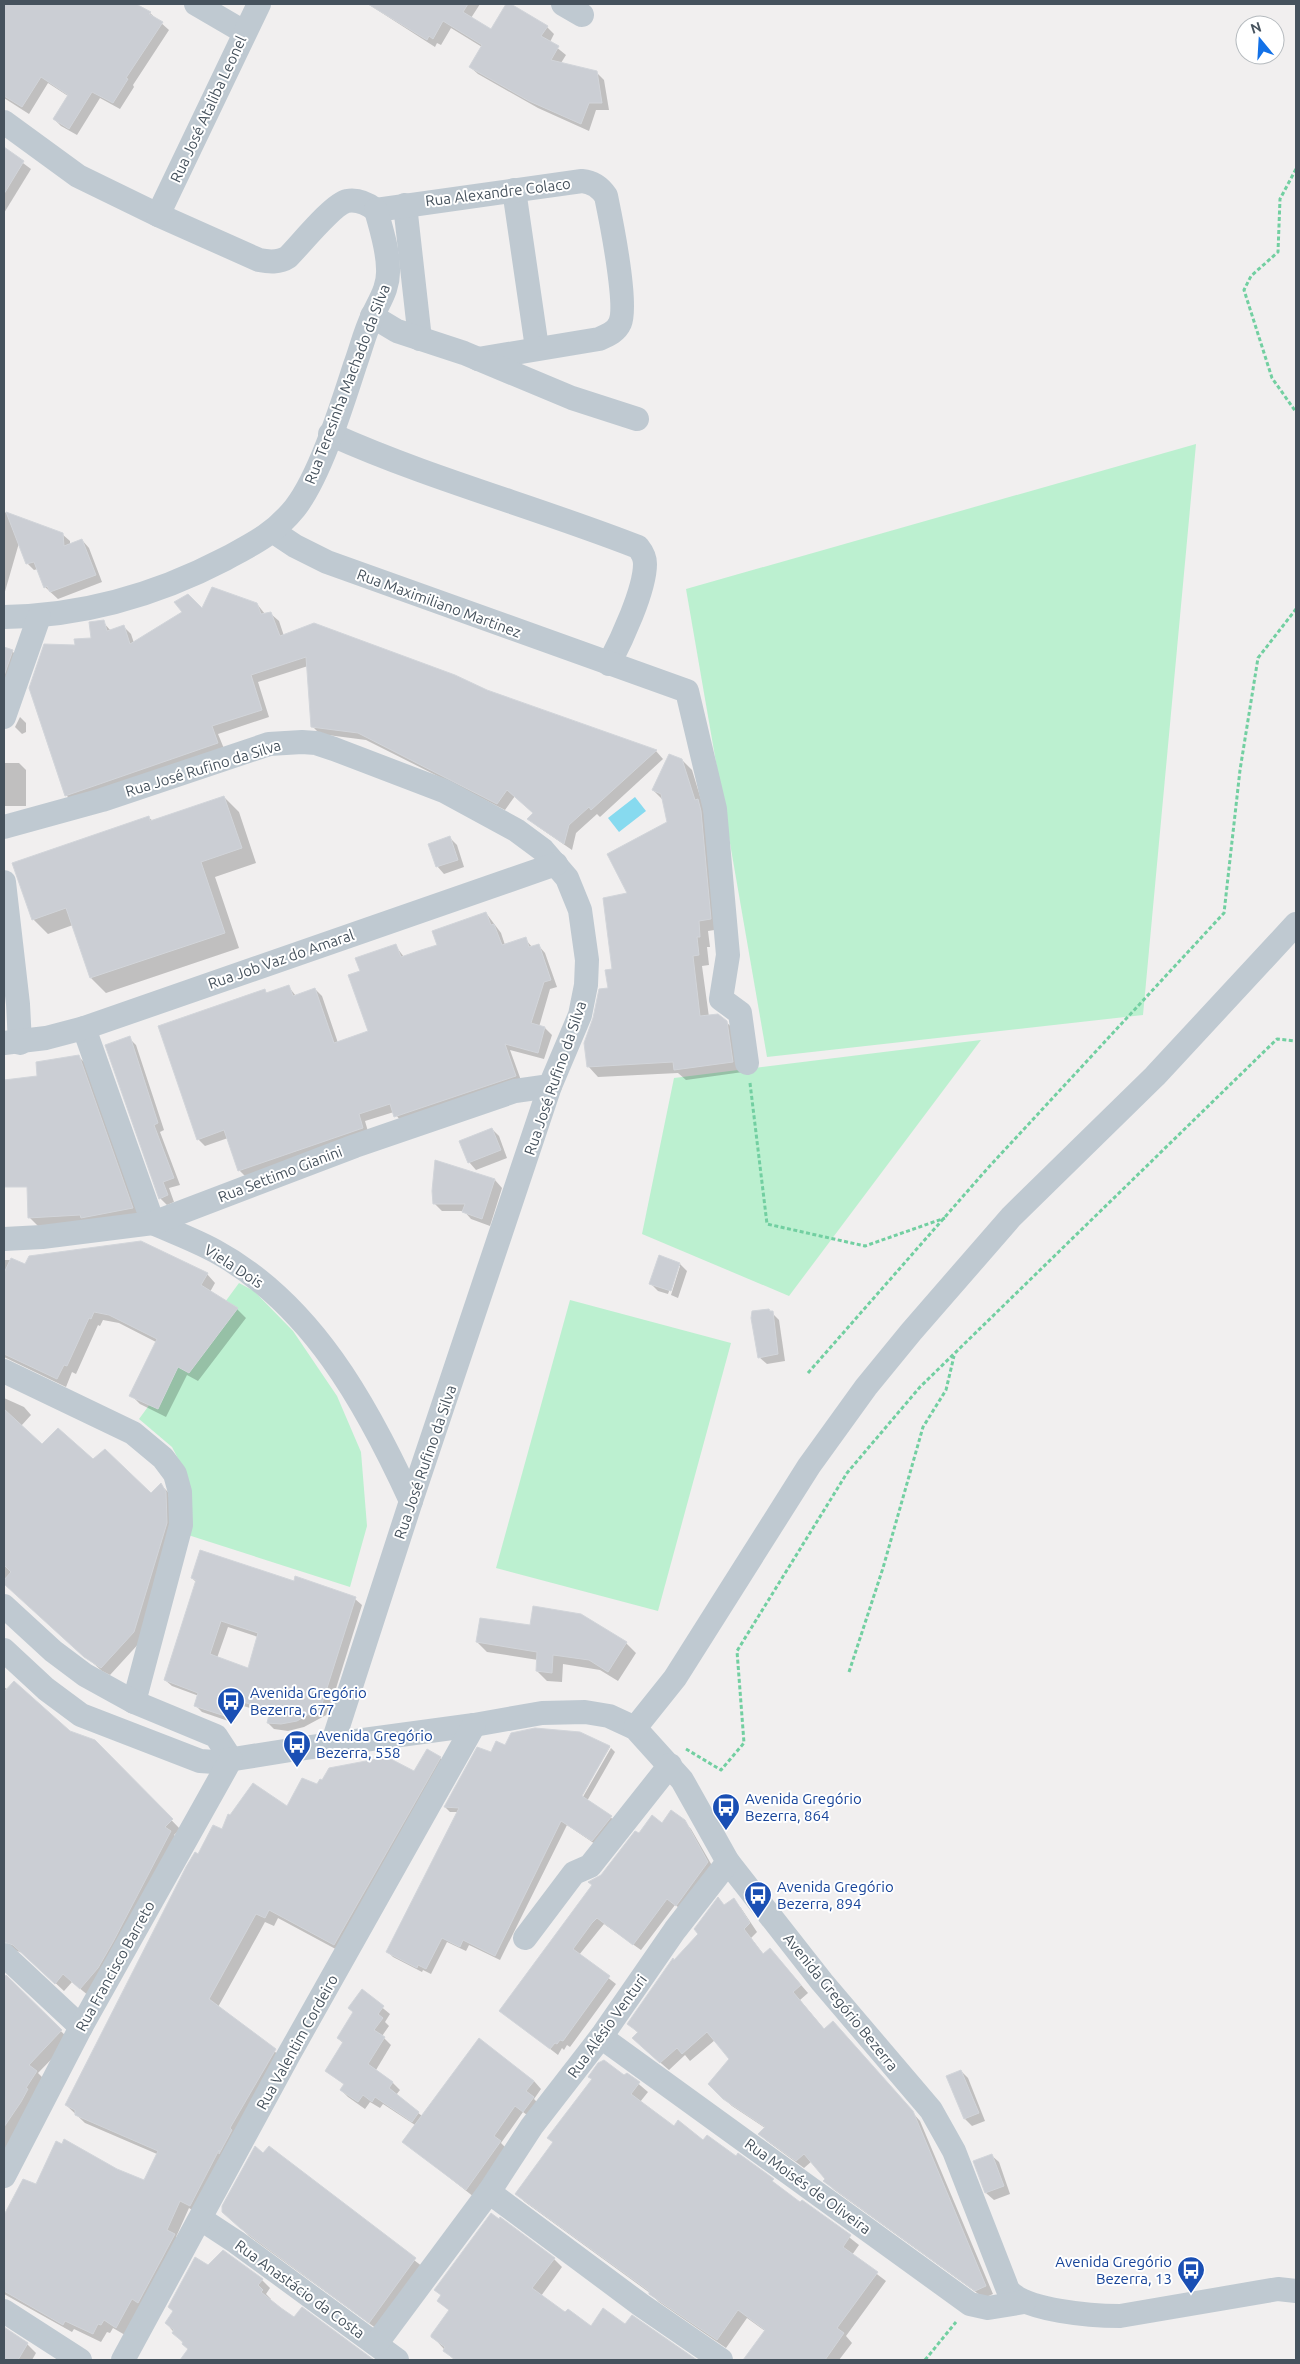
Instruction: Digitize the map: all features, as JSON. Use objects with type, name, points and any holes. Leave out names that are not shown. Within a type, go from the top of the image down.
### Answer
[{"type":"street","points":[[196,4],[244,32]]},
{"type":"street","name":"Rua José Ataliba Leonel","points":[[158,216],[259,4]]},
{"type":"street","points":[[4,122],[78,176],[158,216],[259,260],[270,262],[283,261],[335,207],[347,201],[367,203],[376,210]]},
{"type":"street","name":"Rua Alexandre Colaco","points":[[376,210],[582,181],[598,186],[606,196],[615,246],[623,312],[619,324],[611,334],[599,339],[478,359]]},
{"type":"street","points":[[514,190],[537,348]]},
{"type":"street","points":[[404,205],[420,339]]},
{"type":"street","name":"Rua Teresinha Machado da Silva","points":[[4,617],[40,617],[104,605],[166,587],[197,574],[274,532],[295,508],[305,493],[330,434],[372,316],[386,288],[388,270],[387,250],[376,210]]},
{"type":"street","points":[[372,316],[397,331],[478,359],[572,398],[638,419]]},
{"type":"street","points":[[330,434],[384,459],[594,530],[638,547],[642,552],[645,565],[638,598],[609,664],[686,691],[715,809],[728,955],[720,999],[740,1013],[747,1063]]},
{"type":"street","name":"Rua Maximiliano Martinez","points":[[274,532],[295,546],[327,562],[609,664]]},
{"type":"street","points":[[4,717],[40,617]]},
{"type":"street","name":"Rua José Rufino da Silva","points":[[4,827],[102,800],[269,744],[316,743],[444,792],[516,830],[556,864],[567,878],[575,893],[580,910],[588,960],[586,985],[580,1015],[550,1086],[411,1501],[332,1745]]},
{"type":"street","name":"Rua Job Vaz do Amaral","points":[[12,1043],[84,1028],[556,864]]},
{"type":"street","points":[[4,882],[12,1043]]},
{"type":"street","points":[[635,1728],[680,1670],[809,1466],[866,1387],[910,1332],[1012,1217],[1155,1076],[1296,924]]},
{"type":"street","points":[[84,1028],[152,1222]]},
{"type":"street","name":"Rua Settimo Gianini","points":[[4,1239],[42,1237],[152,1222],[383,1136],[516,1091],[550,1086]]},
{"type":"street","name":"Viela Dois","points":[[152,1222],[216,1251],[264,1284],[303,1322],[352,1387],[384,1443],[411,1501]]},
{"type":"street","points":[[4,1371],[133,1433],[163,1458],[175,1474],[182,1504],[182,1525],[134,1702]]},
{"type":"street","points":[[4,1606],[52,1651],[85,1675],[134,1702],[216,1736],[231,1759]]},
{"type":"street","name":"Avenida Gregório Bezerra","points":[[4,1650],[46,1689],[82,1715],[200,1761],[214,1762],[474,1725],[542,1712],[585,1712],[609,1716],[635,1728],[676,1755],[682,1780],[728,1862],[822,1982],[931,2110],[954,2151],[1008,2290],[1013,2296],[1024,2302]]},
{"type":"street","name":"Rua Valentim Cordeiro","points":[[123,2360],[288,2056],[474,1725]]},
{"type":"street","points":[[525,1938],[574,1874],[590,1866],[676,1755]]},
{"type":"street","name":"Rua Francisco Barreto","points":[[4,2176],[81,2027],[231,1759]]},
{"type":"street","name":"Rua Alésio Venturi","points":[[376,2344],[489,2192],[532,2126],[601,2037],[675,1930],[728,1862]]},
{"type":"street","points":[[4,1955],[81,2027]]},
{"type":"street","name":"Rua Moisés de Oliveira","points":[[601,2037],[970,2304],[988,2308],[1024,2302]]},
{"type":"street","points":[[489,2192],[642,2305],[721,2360]]},
{"type":"street","name":"Rua Anastácio da Costa","points":[[201,2219],[236,2242],[397,2360]]},
{"type":"street","points":[[1024,2302],[1095,2316],[1120,2316],[1278,2289],[1296,2291]]},
{"type":"street","points":[[4,2311],[80,2360]]},
{"type":"path","points":[[1296,169],[1280,199],[1278,252],[1251,276],[1244,290],[1272,378],[1296,412]]},
{"type":"path","points":[[808,1373],[945,1218],[1224,913],[1240,770],[1258,658],[1296,609]]},
{"type":"path","points":[[676,1755],[721,1770],[744,1743],[738,1651],[847,1473],[920,1388],[1277,1039],[1296,1041]]},
{"type":"path","points":[[747,1063],[758,1135],[767,1224],[865,1246],[945,1218]]},
{"type":"path","points":[[849,1672],[883,1568],[923,1427],[946,1390],[954,1355]]},
{"type":"path","points":[[925,2360],[970,2304]]},
{"type":"green space","points":[[1196,444],[1143,1015],[767,1057],[686,589]]},
{"type":"green space","points":[[981,1040],[789,1296],[642,1234],[674,1078]]},
{"type":"green space","points":[[239,1283],[254,1291],[293,1331],[337,1396],[361,1452],[367,1526],[350,1587],[185,1534],[187,1476],[172,1447],[139,1419]]},
{"type":"green space","points":[[570,1300],[731,1343],[658,1611],[496,1568]]},
{"type":"water","points":[[635,797],[646,811],[619,832],[608,818]]},
{"type":"building","points":[[4,4],[136,4],[151,12],[149,14],[163,22],[126,78],[128,79],[113,103],[92,92],[69,129],[53,119],[68,95],[41,77],[22,107],[4,96]]},
{"type":"building","points":[[368,4],[468,4],[463,12],[491,29],[506,4],[511,4],[548,26],[541,36],[559,46],[551,60],[597,71],[602,103],[589,103],[581,124],[529,101],[469,67],[482,45],[443,21],[433,39],[429,36],[427,40]]},
{"type":"building","points":[[4,147],[24,161],[4,194]]},
{"type":"building","points":[[6,512],[63,533],[64,546],[82,539],[96,575],[50,592],[47,586],[44,588],[34,562],[26,564]]},
{"type":"building","points":[[212,587],[257,603],[261,614],[271,612],[280,636],[314,623],[455,675],[487,690],[657,750],[591,810],[589,807],[569,825],[564,844],[527,819],[533,813],[507,790],[497,804],[358,733],[311,727],[306,657],[251,675],[262,710],[212,726],[218,743],[65,796],[29,688],[44,644],[75,645],[74,639],[91,638],[89,622],[104,620],[107,631],[124,625],[130,644],[182,612],[174,602],[188,594],[202,608]]},
{"type":"building","points":[[4,647],[13,650],[4,676]]},
{"type":"building","points":[[669,754],[682,759],[695,800],[698,799],[701,811],[711,919],[699,921],[700,937],[697,937],[699,955],[693,956],[700,1016],[718,1014],[727,1021],[733,1062],[674,1070],[673,1062],[587,1067],[584,1043],[593,1018],[599,989],[608,988],[605,970],[612,969],[603,898],[627,893],[607,854],[667,822],[661,794],[652,790]]},
{"type":"building","points":[[224,796],[242,848],[201,862],[225,933],[90,978],[66,908],[32,920],[12,863],[149,816],[150,821]]},
{"type":"building","points":[[450,836],[458,860],[436,867],[428,844]]},
{"type":"building","points":[[486,912],[491,925],[494,924],[502,945],[526,937],[529,947],[539,944],[551,980],[544,982],[531,1023],[545,1027],[538,1053],[505,1044],[516,1076],[394,1117],[390,1104],[359,1114],[363,1128],[238,1171],[224,1130],[197,1140],[158,1026],[265,989],[266,993],[289,985],[293,996],[315,988],[334,1043],[368,1031],[348,975],[360,971],[355,958],[396,944],[401,957],[437,945],[432,931]]},
{"type":"building","points":[[130,1036],[158,1123],[154,1125],[174,1178],[163,1182],[168,1195],[159,1199],[105,1045]]},
{"type":"building","points":[[79,1055],[133,1208],[81,1218],[80,1215],[28,1218],[27,1187],[4,1187],[4,1080],[37,1076],[36,1062]]},
{"type":"building","points":[[492,1128],[501,1150],[468,1163],[459,1141]]},
{"type":"building","points":[[435,1160],[495,1179],[482,1219],[462,1212],[465,1204],[433,1204],[432,1191]]},
{"type":"building","points":[[141,1241],[208,1273],[201,1285],[238,1308],[189,1373],[178,1367],[158,1409],[129,1396],[157,1339],[109,1315],[94,1312],[91,1319],[89,1318],[67,1366],[64,1365],[57,1379],[4,1354],[4,1273],[11,1258],[25,1264],[29,1256]]},
{"type":"building","points":[[659,1255],[680,1263],[671,1291],[649,1284]]},
{"type":"building","points":[[769,1309],[773,1311],[778,1354],[758,1358],[751,1318],[752,1311]]},
{"type":"building","points":[[4,1409],[42,1444],[58,1428],[93,1459],[105,1449],[151,1493],[161,1483],[166,1492],[167,1523],[134,1632],[101,1668],[84,1657],[4,1584],[4,1580],[11,1572],[4,1565]]},
{"type":"building","points":[[200,1550],[294,1581],[295,1576],[356,1597],[321,1707],[297,1721],[281,1724],[267,1723],[270,1710],[233,1699],[228,1717],[194,1706],[198,1693],[164,1680],[196,1580],[191,1578]],"holes":[[[221,1621],[258,1633],[248,1668],[210,1654]]]},
{"type":"building","points":[[533,1606],[581,1614],[627,1642],[608,1672],[589,1660],[553,1655],[552,1673],[536,1671],[537,1652],[476,1642],[480,1618],[530,1625]]},
{"type":"building","points":[[14,1681],[70,1731],[95,1740],[173,1819],[165,1827],[171,1831],[113,1942],[98,1968],[80,1989],[63,1974],[55,1984],[13,1945],[4,1942],[4,1692]]},
{"type":"building","points":[[535,1728],[580,1732],[610,1746],[582,1796],[612,1816],[592,1841],[561,1821],[495,1956],[463,1940],[460,1947],[442,1938],[426,1969],[418,1965],[417,1968],[386,1952],[459,1808],[444,1807],[477,1747],[491,1752],[496,1741],[505,1745],[511,1733]]},
{"type":"building","points":[[427,1749],[441,1757],[334,1945],[269,1910],[265,1918],[256,1914],[209,1999],[276,2049],[230,2128],[232,2130],[219,2154],[219,2150],[190,2206],[180,2201],[167,2230],[175,2234],[138,2303],[132,2299],[116,2328],[104,2320],[101,2325],[98,2324],[93,2334],[65,2321],[63,2325],[4,2291],[4,2215],[23,2179],[36,2184],[56,2141],[62,2144],[64,2139],[117,2169],[144,2180],[158,2151],[75,2115],[75,2110],[65,2105],[186,1867],[195,1852],[198,1854],[213,1825],[222,1829],[228,1814],[230,1815],[253,1783],[287,1806],[302,1778],[317,1784],[320,1779],[322,1780],[329,1768],[387,1757],[414,1771]]},
{"type":"building","points":[[671,1810],[685,1820],[708,1862],[676,1906],[667,1899],[633,1945],[597,1918],[592,1923],[573,1949],[610,1976],[563,2041],[560,2040],[557,2044],[555,2043],[550,2049],[499,2011],[592,1885],[588,1882],[601,1875],[635,1831],[639,1833],[652,1815],[662,1823]]},
{"type":"building","points":[[718,1897],[724,1905],[734,1898],[750,1923],[744,1929],[763,1954],[770,1948],[801,1985],[793,1992],[824,2029],[833,2021],[913,2111],[986,2286],[975,2291],[823,2181],[825,2179],[804,2154],[796,2161],[758,2134],[765,2127],[723,2099],[708,2084],[729,2059],[707,2032],[682,2054],[677,2048],[660,2063],[632,2038],[638,2032],[627,2024],[673,1958],[674,1960],[698,1934],[694,1929]]},
{"type":"building","points":[[6,1975],[62,2030],[29,2065],[37,2071],[26,2088],[28,2089],[21,2102],[4,2127],[4,1977]]},
{"type":"building","points":[[362,1989],[384,2006],[378,2014],[383,2018],[374,2030],[385,2037],[368,2064],[393,2082],[389,2088],[419,2112],[412,2122],[375,2097],[372,2102],[363,2095],[358,2102],[340,2090],[344,2084],[325,2071],[343,2042],[337,2038],[353,2012],[348,2008]]},
{"type":"building","points":[[479,2038],[534,2081],[526,2091],[534,2097],[523,2112],[515,2106],[494,2136],[501,2141],[466,2190],[402,2142]]},
{"type":"building","points":[[604,2060],[624,2075],[627,2073],[640,2082],[631,2094],[674,2126],[678,2120],[703,2140],[707,2135],[736,2156],[738,2153],[774,2179],[772,2181],[800,2202],[802,2200],[851,2235],[843,2247],[878,2272],[837,2328],[844,2333],[825,2360],[743,2360],[765,2330],[738,2310],[717,2340],[649,2294],[649,2291],[515,2194],[553,2142],[547,2138],[592,2079],[588,2077],[598,2063]]},
{"type":"building","points":[[961,2070],[979,2113],[964,2119],[946,2076]]},
{"type":"building","points":[[255,2146],[263,2153],[269,2146],[416,2258],[369,2323],[240,2228],[222,2212],[222,2206]]},
{"type":"building","points":[[992,2154],[1004,2186],[985,2193],[973,2161]]},
{"type":"building","points":[[491,2213],[499,2219],[500,2217],[555,2258],[532,2288],[565,2312],[568,2309],[591,2326],[603,2308],[625,2324],[632,2315],[697,2360],[456,2360],[443,2351],[445,2347],[431,2337],[431,2335],[449,2310],[437,2301],[441,2295],[434,2290]]},
{"type":"building","points":[[223,2250],[263,2279],[258,2285],[263,2290],[261,2292],[281,2308],[294,2317],[302,2307],[374,2360],[180,2360],[188,2349],[172,2333],[174,2330],[165,2323],[173,2311],[168,2307],[195,2257],[208,2265]]},
{"type":"building","points":[[4,2327],[28,2343],[18,2360],[4,2360]]},
{"type":"place","name":"Avenida Gregório Bezerra, 677","points":[[231,1725]]},
{"type":"place","name":"Avenida Gregório Bezerra, 558","points":[[297,1768]]},
{"type":"place","name":"Avenida Gregório Bezerra, 864","points":[[726,1831]]},
{"type":"place","name":"Avenida Gregório Bezerra, 894","points":[[758,1919]]},
{"type":"place","name":"Avenida Gregório Bezerra, 13","points":[[1191,2294]]}]
